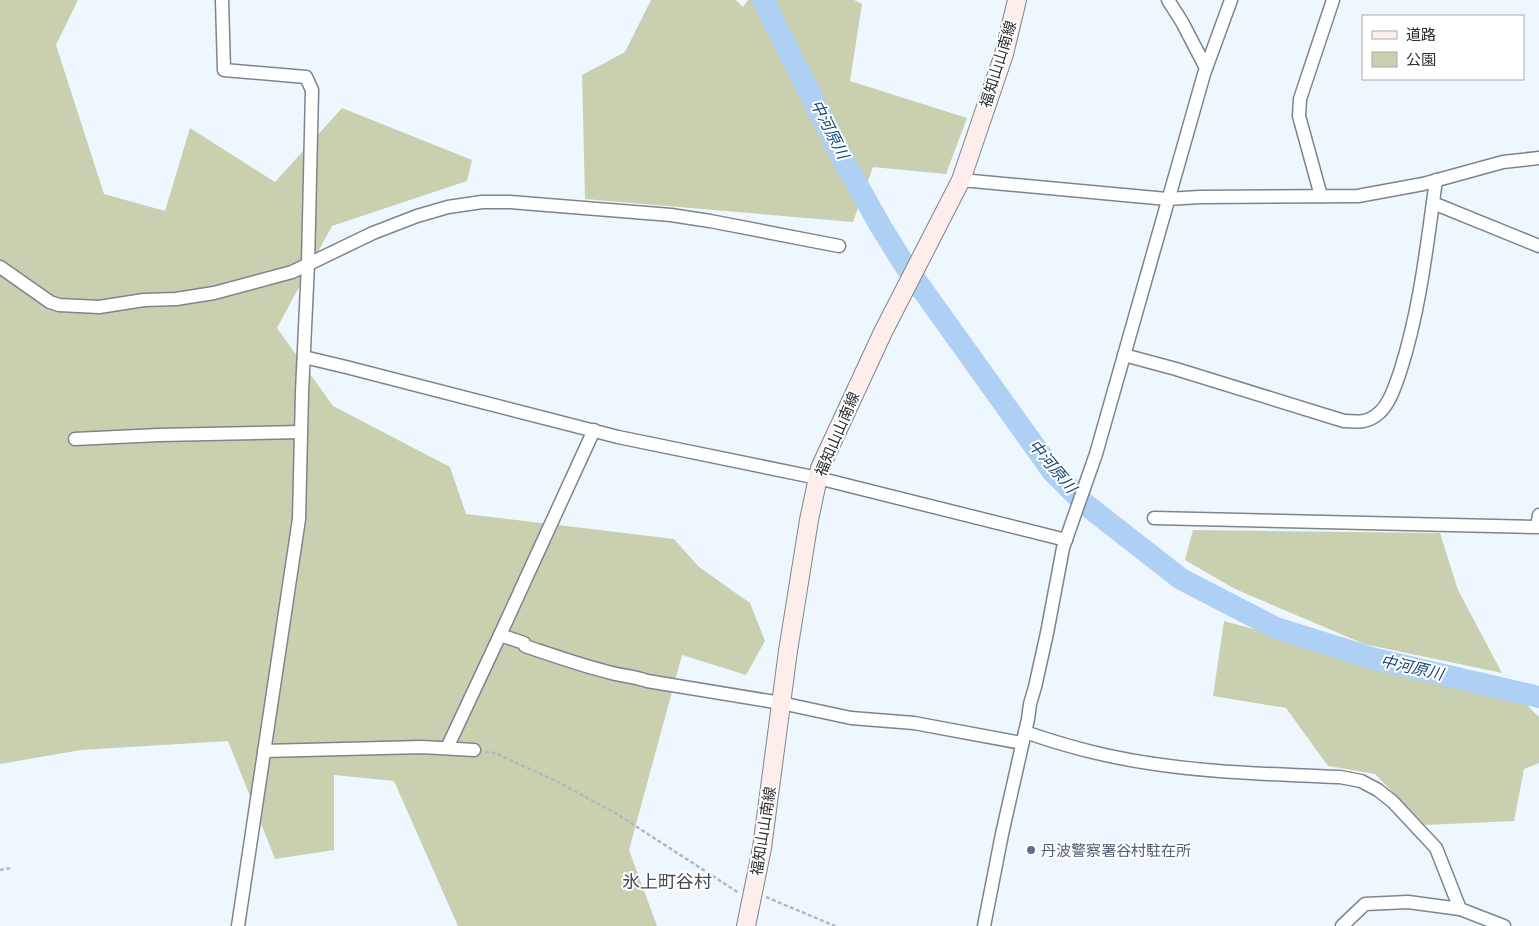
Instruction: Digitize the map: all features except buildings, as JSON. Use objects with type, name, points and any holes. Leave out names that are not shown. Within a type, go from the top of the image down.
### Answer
[{"type":"main road","name":"福知山山南線","points":[[746,926],[762,848],[781,703],[809,520],[820,468],[893,313],[960,180],[1004,54],[1017,0]]},
{"type":"street","points":[[222,0],[224,70],[306,77],[312,90],[299,519],[238,926]]},
{"type":"street","points":[[1168,0],[1206,68]]},
{"type":"street","points":[[984,926],[1066,540],[1090,471],[1206,68],[1231,0]]},
{"type":"street","points":[[1321,196],[1299,116],[1300,99],[1333,0]]},
{"type":"street","points":[[960,180],[1168,198],[1358,196],[1436,180],[1503,162],[1539,158]]},
{"type":"street","points":[[1124,355],[1176,369],[1344,421],[1363,422],[1378,414],[1387,404],[1407,349],[1421,286],[1436,180]]},
{"type":"street","points":[[0,267],[50,302],[59,304],[99,307],[144,300],[176,299],[214,293],[292,272],[373,233],[417,216],[448,207],[482,202],[519,203],[671,215],[839,246]]},
{"type":"street","points":[[1433,203],[1539,246]]},
{"type":"street","points":[[304,358],[346,367],[618,437],[818,478],[1066,540]]},
{"type":"street","points":[[447,748],[594,430]]},
{"type":"street","points":[[75,438],[301,432]]},
{"type":"street","points":[[1154,518],[1537,527],[1539,516]]},
{"type":"street","points":[[500,635],[524,643],[525,646],[611,673],[647,681],[781,703],[851,718],[914,723],[1024,737],[1107,755],[1203,770],[1340,777],[1362,782],[1378,790],[1392,802],[1436,848],[1460,909]]},
{"type":"street","points":[[264,751],[413,747],[474,750]]},
{"type":"street","points":[[1342,926],[1365,904],[1408,902],[1460,909],[1504,926]]},
{"type":"path","points":[[474,750],[495,753],[600,804],[752,896],[835,926]]},
{"type":"path","points":[[0,870],[10,868]]},
{"type":"green space","points":[[0,0],[78,0],[56,45],[104,194],[165,211],[190,128],[275,182],[342,108],[472,160],[467,181],[332,226],[277,328],[333,406],[450,467],[466,514],[674,539],[699,567],[750,603],[765,641],[746,675],[682,655],[629,850],[657,926],[458,926],[394,781],[334,775],[334,850],[275,859],[228,741],[81,750],[0,764]]},
{"type":"green space","points":[[651,0],[736,0],[743,7],[748,0],[854,0],[862,4],[850,81],[967,118],[946,174],[873,167],[853,222],[585,199],[582,75],[625,52]]},
{"type":"green space","points":[[1193,530],[1440,533],[1458,590],[1502,673],[1364,644],[1235,589],[1185,560]]},
{"type":"green space","points":[[1224,621],[1525,703],[1539,717],[1539,763],[1524,769],[1514,821],[1425,825],[1375,774],[1328,766],[1286,708],[1213,696]]},
{"type":"waterway","name":"中河原川","points":[[763,0],[845,163],[904,264],[1053,472],[1085,504],[1181,579],[1276,628],[1375,659],[1539,697]]},
{"type":"place","name":"丹波警察署谷村駐在所","points":[[1031,850]]},
{"type":"district","name":"氷上町谷村","points":[[667,881]]}]
